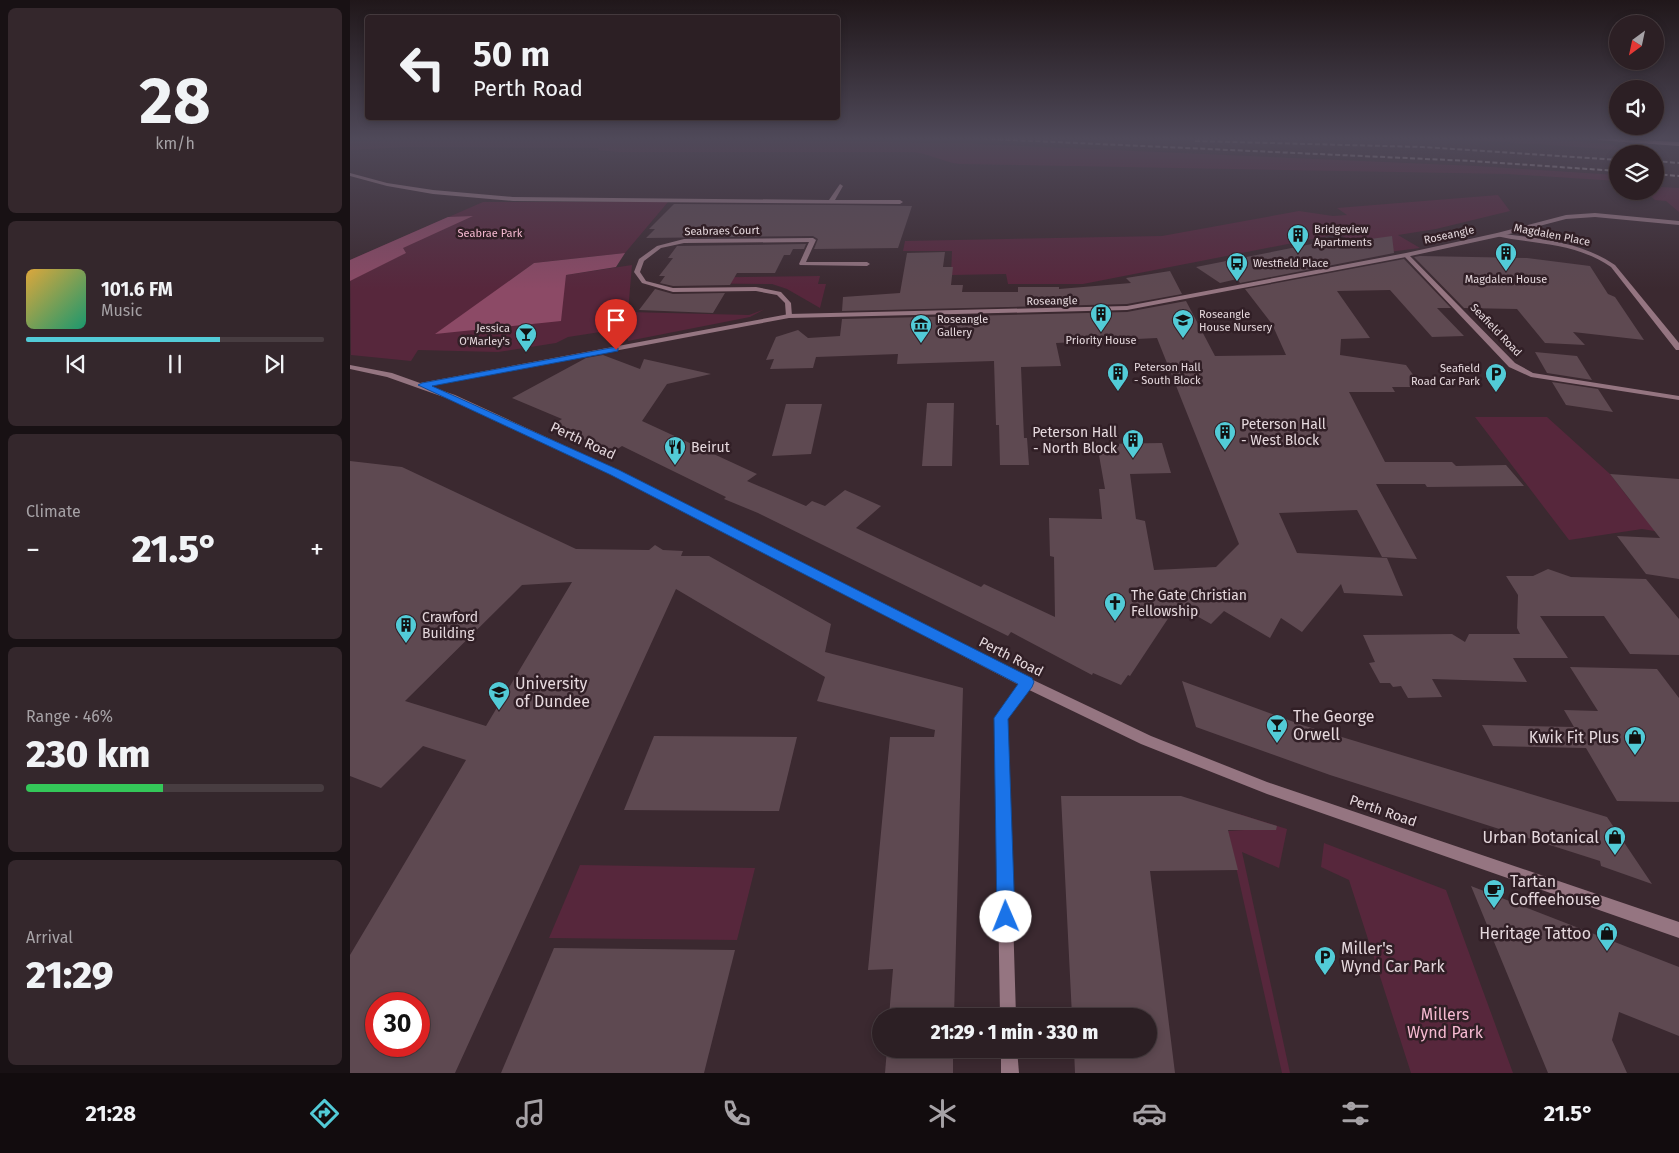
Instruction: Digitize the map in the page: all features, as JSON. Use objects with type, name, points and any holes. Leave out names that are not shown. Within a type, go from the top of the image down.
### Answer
[{"type":"street","points":[[410,188],[433,192],[513,199],[900,202]]},
{"type":"street","points":[[832,200],[839,188]]},
{"type":"street","name":"Roseangle","points":[[422,385],[789,316],[1126,308],[1406,255],[1498,235],[1566,216],[1595,215],[1679,223]]},
{"type":"street","name":"Magdalen Place","points":[[1498,235],[1575,248],[1603,257],[1613,266],[1679,348]]},
{"type":"street","name":"Seabraes Court","points":[[789,316],[788,303],[779,293],[756,289],[673,290],[644,282],[637,272],[641,260],[659,247],[684,241],[813,240],[802,264],[867,264]]},
{"type":"street","name":"Seafield Road","points":[[1406,255],[1512,365],[1531,375],[1679,398]]},
{"type":"street","name":"Perth Road","points":[[350,367],[389,375],[422,385],[615,472],[1027,682],[1146,740],[1268,788],[1679,930]]},
{"type":"street","points":[[1008,1008],[1001,718],[1027,682]]},
{"type":"street","points":[[1009,1058],[1010,1073]]},
{"type":"green space","points":[[1664,188],[1679,188],[1679,212],[1666,201],[1655,200],[1664,200]]},
{"type":"green space","points":[[1498,195],[1510,211],[1436,229],[1398,235],[1420,248],[1373,254],[1339,234],[1083,284],[1008,284],[1006,274],[951,275],[952,251],[903,251],[905,241],[1162,236],[1299,211],[1333,216],[1347,215],[1337,208]]},
{"type":"green space","name":"Seabrae Park","points":[[483,202],[668,202],[625,253],[534,263],[436,334],[566,275],[632,265],[628,312],[749,315],[765,309],[750,317],[628,341],[626,328],[568,337],[556,343],[498,352],[418,350],[411,361],[351,355],[350,260]]},
{"type":"green space","points":[[820,276],[818,284],[826,284],[820,308],[787,289],[772,284],[661,283],[666,278]]},
{"type":"green space","points":[[1475,417],[1547,417],[1610,474],[1630,500],[1679,503],[1679,535],[1642,529],[1569,540]]},
{"type":"green space","points":[[1239,814],[1287,829],[1279,868],[1242,852],[1290,1073],[1282,1073],[1228,831],[1244,830]]},
{"type":"green space","name":"Millers Wynd Park","points":[[1324,843],[1446,890],[1513,1073],[1411,1073],[1349,880],[1321,867]]},
{"type":"green space","points":[[580,865],[755,868],[737,940],[549,938]]},
{"type":"shaded area","points":[[473,216],[403,248],[406,253],[350,281],[350,260],[448,217]]},
{"type":"shaded area","points":[[625,253],[616,267],[566,275],[561,321],[435,334],[534,263]]},
{"type":"building","points":[[674,204],[912,206],[898,248],[814,249],[818,239],[813,236],[646,238],[655,229],[649,229]]},
{"type":"building","points":[[1392,236],[1394,253],[1240,283],[1237,279],[1220,283],[1196,267],[1342,238],[1349,242]]},
{"type":"building","points":[[806,244],[804,249],[793,249],[790,255],[784,255],[775,273],[737,273],[730,285],[673,286],[660,283],[665,276],[659,276],[673,258],[668,258],[677,246]]},
{"type":"building","points":[[945,252],[943,267],[953,267],[951,285],[963,285],[962,292],[1018,292],[1018,287],[1059,287],[1059,289],[1131,283],[1126,278],[1170,271],[1182,294],[1127,304],[842,311],[843,297],[900,293],[907,253]]},
{"type":"building","points":[[1414,257],[1527,258],[1590,266],[1608,294],[1615,297],[1644,340],[1573,332],[1585,345],[1545,343],[1517,309],[1464,308]]},
{"type":"building","points":[[1404,259],[1451,308],[1437,308],[1464,336],[1432,337],[1390,290],[1337,291],[1370,338],[1341,339],[1340,355],[1406,365],[1422,387],[1392,387],[1395,392],[1349,392],[1385,462],[1452,462],[1456,466],[1506,465],[1524,486],[1427,487],[1425,484],[1376,484],[1417,559],[1382,557],[1357,510],[1279,513],[1297,553],[1387,558],[1403,596],[1344,593],[1341,584],[1302,632],[1281,618],[1270,638],[1224,611],[1211,624],[1177,605],[1130,676],[1128,675],[1121,685],[1093,673],[1092,675],[1011,632],[1008,636],[758,513],[724,499],[726,497],[622,446],[613,452],[552,425],[562,419],[512,398],[586,358],[603,355],[640,369],[644,359],[711,374],[667,384],[642,421],[757,474],[747,481],[806,506],[812,501],[825,506],[845,490],[881,506],[856,528],[981,587],[984,584],[1055,617],[1054,557],[1050,556],[1049,518],[1102,519],[1099,489],[1105,489],[1097,444],[1162,443],[1171,473],[1130,474],[1136,519],[1145,521],[1154,570],[1216,567],[1239,544],[1157,338],[1056,343],[1061,366],[1021,367],[1024,438],[1027,438],[1029,465],[1000,465],[999,425],[996,425],[994,361],[897,364],[898,354],[816,357],[813,368],[770,369],[774,359],[766,360],[776,337],[798,330],[808,338],[840,336],[842,319],[1127,312],[1186,301],[1215,356],[1286,355],[1272,324],[1245,289]]},
{"type":"building","points":[[655,289],[673,294],[725,293],[713,313],[639,310]]},
{"type":"building","points":[[1535,352],[1577,356],[1592,380],[1547,373]]},
{"type":"building","points":[[1552,382],[1598,389],[1613,412],[1566,405]]},
{"type":"building","points":[[927,403],[954,403],[952,466],[922,466]]},
{"type":"building","points":[[786,404],[822,404],[811,454],[772,456]]},
{"type":"building","points":[[350,461],[402,467],[576,549],[649,550],[655,545],[663,550],[683,551],[681,556],[709,556],[831,624],[825,652],[963,688],[954,1008],[890,1008],[893,969],[868,970],[890,737],[934,737],[935,730],[817,701],[825,677],[676,589],[455,1073],[350,1073],[350,955],[466,760],[423,746],[381,788],[350,776]],"holes":[[[572,582],[486,726],[405,701],[522,585]]]},
{"type":"building","points":[[1610,474],[1679,479],[1679,579],[1646,574],[1617,536],[1660,538]]},
{"type":"building","points":[[1548,569],[1571,577],[1646,579],[1679,619],[1679,655],[1630,654],[1604,616],[1540,616],[1568,658],[1513,658],[1527,682],[1432,679],[1442,697],[1408,698],[1401,686],[1393,687],[1390,683],[1380,683],[1369,663],[1375,662],[1363,635],[1452,634],[1465,642],[1469,634],[1520,634],[1517,628],[1518,595],[1506,576],[1533,576]]},
{"type":"building","name":"Kwik Fit Plus","points":[[1570,667],[1657,669],[1679,698],[1679,802],[1617,801],[1586,748],[1493,746],[1482,725],[1574,727],[1564,710],[1598,711]]},
{"type":"building","points":[[1182,681],[1302,725],[1607,817],[1652,884],[1601,866],[1600,861],[1330,775],[1196,727]]},
{"type":"building","points":[[654,736],[797,737],[779,811],[624,810]]},
{"type":"building","points":[[1061,796],[1181,796],[1277,826],[1276,830],[1228,830],[1238,870],[1150,871],[1175,1073],[1075,1073],[1074,1058],[1157,1058],[1157,1008],[1072,1008]]},
{"type":"building","points":[[1471,886],[1679,967],[1679,1036],[1619,1012],[1612,1040],[1627,1073],[1548,1073]]},
{"type":"building","points":[[554,948],[735,950],[704,1073],[501,1073]]},
{"type":"building","points":[[886,1058],[953,1058],[953,1073],[885,1073]]},
{"type":"place","name":"Bridgeview Apartments","points":[[1298,254]]},
{"type":"place","name":"Magdalen House","points":[[1506,272]]},
{"type":"place","name":"Westfield Place","points":[[1237,282]]},
{"type":"place","name":"Priority House","points":[[1101,333]]},
{"type":"place","name":"Roseangle House Nursery","points":[[1183,339]]},
{"type":"place","name":"Roseangle Gallery","points":[[921,344]]},
{"type":"place","name":"Jessica O'Marley's","points":[[526,353]]},
{"type":"place","name":"Peterson Hall - South Block","points":[[1118,392]]},
{"type":"place","name":"Seafield Road Car Park","points":[[1496,393]]},
{"type":"place","name":"Peterson Hall - West Block","points":[[1225,451]]},
{"type":"place","name":"Peterson Hall - North Block","points":[[1133,459]]},
{"type":"place","name":"Beirut","points":[[675,466]]},
{"type":"place","name":"The Gate Christian Fellowship","points":[[1115,622]]},
{"type":"place","name":"Crawford Building","points":[[406,644]]},
{"type":"place","name":"University of Dundee","points":[[499,711]]},
{"type":"place","name":"The George Orwell","points":[[1277,744]]},
{"type":"place","name":"Kwik Fit Plus","points":[[1635,756]]},
{"type":"place","name":"Urban Botanical","points":[[1615,856]]},
{"type":"place","name":"Tartan Coffeehouse","points":[[1494,909]]},
{"type":"place","name":"Heritage Tattoo","points":[[1607,952]]},
{"type":"place","name":"Miller's Wynd Car Park","points":[[1325,976]]},
{"type":"route","points":[[616,350],[422,385],[615,472],[1027,682],[1001,718],[1006,917]]}]
